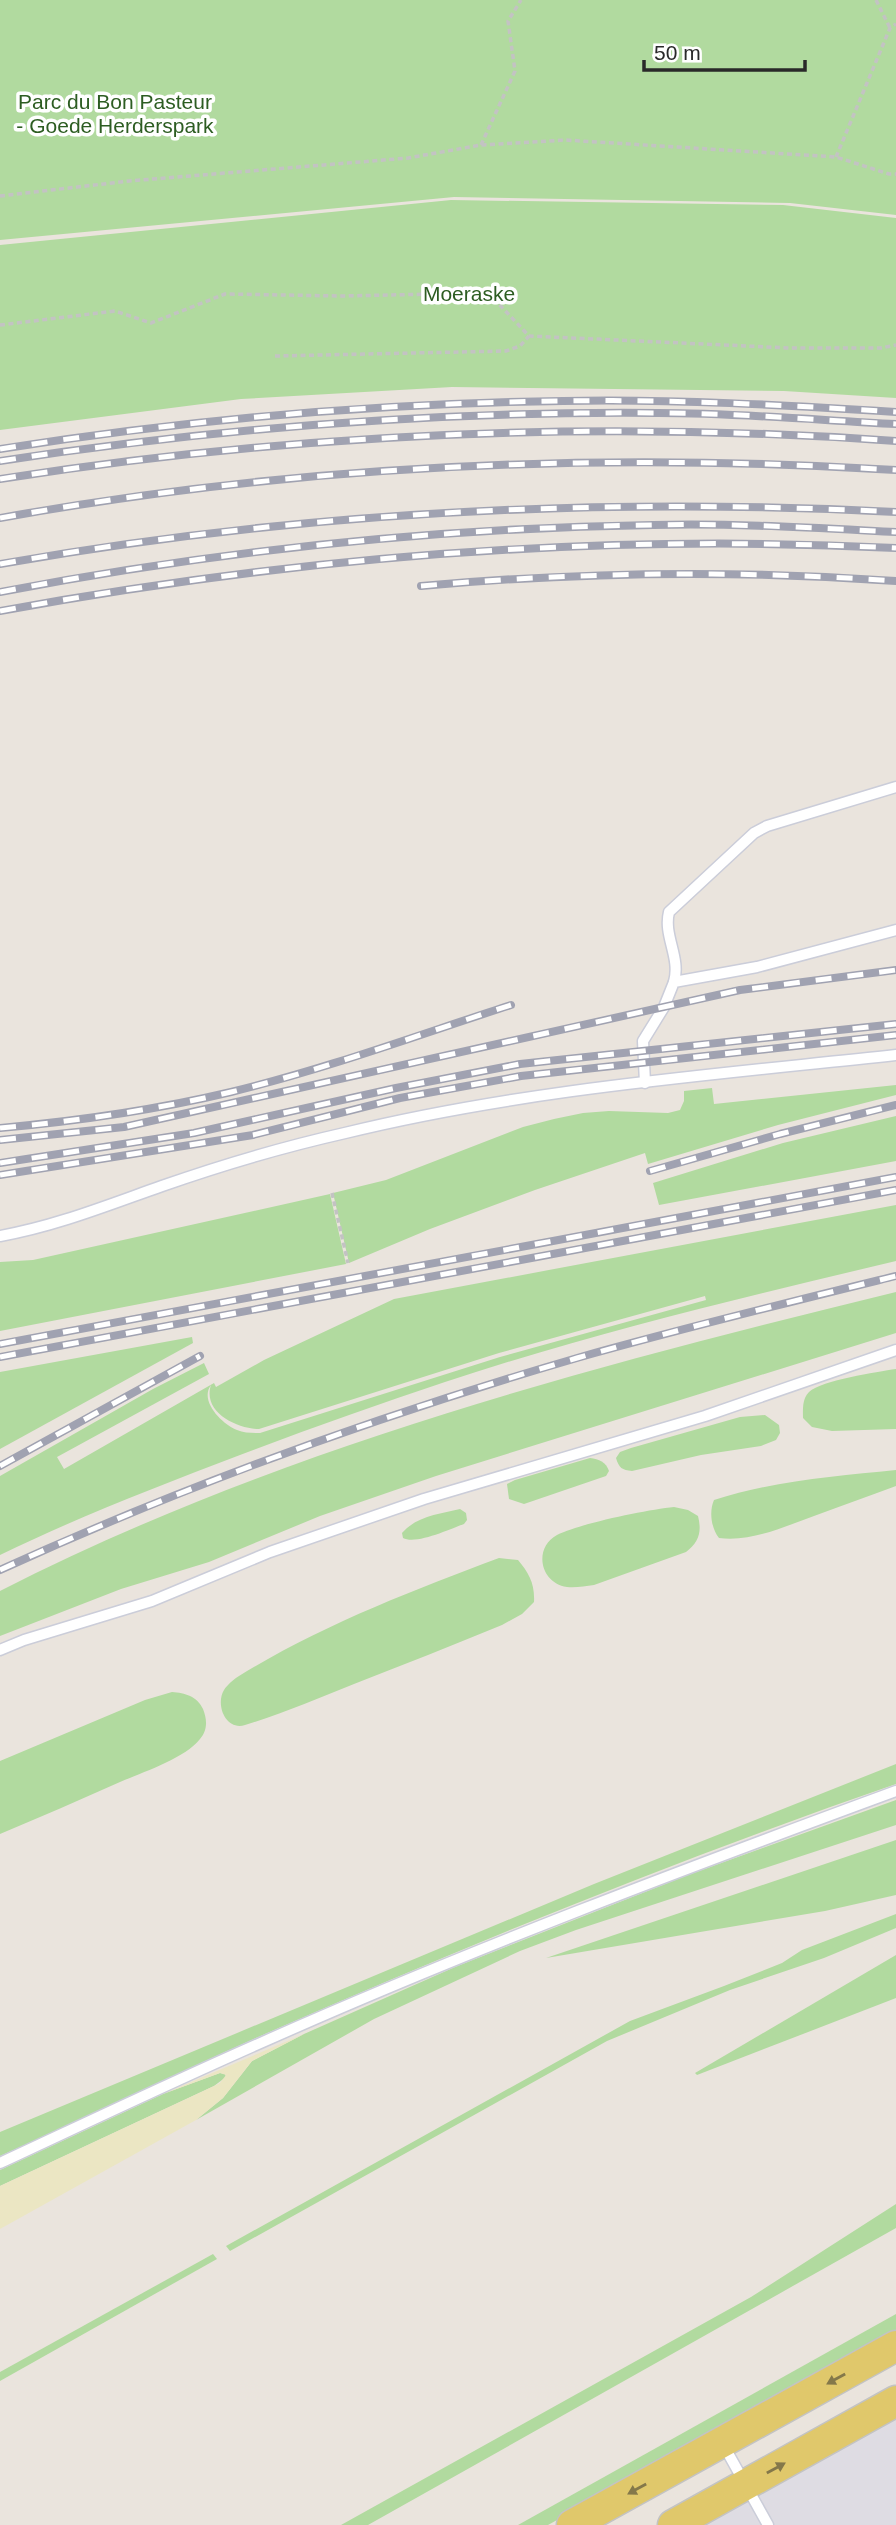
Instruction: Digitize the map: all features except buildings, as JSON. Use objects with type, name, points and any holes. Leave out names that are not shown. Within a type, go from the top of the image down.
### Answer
[{"type":"main road","points":[[572,2525],[896,2346]]},
{"type":"main road","points":[[673,2525],[896,2401]]},
{"type":"lane","points":[[645,1083],[643,1041],[664,1007],[677,971],[675,952],[666,922],[669,912],[754,833],[767,826],[896,787]]},
{"type":"lane","points":[[674,982],[757,967],[896,930]]},
{"type":"lane","points":[[0,1236],[58,1223],[221,1167],[343,1133],[462,1108],[645,1083],[896,1055]]},
{"type":"lane","points":[[0,1650],[24,1640],[152,1601],[270,1552],[424,1499],[705,1416],[896,1350]]},
{"type":"lane","points":[[0,2163],[265,2040],[704,1861],[896,1791]]},
{"type":"lane","points":[[722,2442],[768,2525]]},
{"type":"path","points":[[481,145],[515,71],[508,20],[521,0]]},
{"type":"path","points":[[877,0],[890,29]]},
{"type":"path","points":[[836,158],[890,29],[896,24]]},
{"type":"path","points":[[0,196],[129,181],[408,158],[481,145],[565,140],[836,158],[896,174]]},
{"type":"path","points":[[0,325],[115,311],[151,323],[225,294],[438,294],[496,301],[528,336],[790,348],[881,348],[896,345]]},
{"type":"path","points":[[275,356],[506,351],[520,346],[528,336]]},
{"type":"path","points":[[332,1194],[348,1264]]},
{"type":"shaded area","points":[[896,2413],[896,2525],[700,2525]]},
{"type":"green space","name":"Parc du Bon Pasteur - Goede Herderspark","points":[[0,0],[896,0],[896,215],[790,203],[454,197],[0,240]]},
{"type":"green space","name":"Moeraske","points":[[451,200],[783,205],[896,218],[896,398],[784,391],[452,387],[241,399],[0,430],[0,245]]},
{"type":"green space","points":[[896,1085],[896,1095],[778,1125],[648,1164],[645,1153],[430,1229],[349,1263],[333,1193],[386,1180],[523,1127],[583,1113],[668,1113],[680,1110],[684,1091],[712,1088],[714,1104]]},
{"type":"green space","points":[[896,1116],[896,1161],[659,1205],[653,1183],[783,1143]]},
{"type":"green space","points":[[330,1194],[346,1264],[0,1331],[0,1262],[33,1260]]},
{"type":"green space","points":[[896,1205],[896,1261],[613,1332],[445,1382],[179,1478],[0,1555],[0,1476],[204,1363],[209,1374],[57,1457],[64,1469],[214,1383],[216,1387],[264,1360],[394,1299]],"holes":[[[705,1296],[706,1300],[500,1357],[260,1433],[242,1432],[231,1427],[214,1411],[208,1398],[211,1385],[210,1395],[216,1411],[241,1426],[259,1429],[499,1353]]]},
{"type":"green space","points":[[896,1292],[896,1333],[436,1476],[320,1516],[209,1562],[121,1589],[0,1636],[0,1591],[106,1540],[215,1494],[326,1453],[553,1381]]},
{"type":"green space","points":[[192,1337],[193,1343],[0,1449],[0,1372]]},
{"type":"green space","points":[[896,1369],[896,1429],[832,1431],[812,1427],[803,1418],[805,1398],[816,1388],[850,1377]]},
{"type":"green space","points":[[765,1415],[779,1425],[780,1433],[776,1440],[761,1446],[701,1455],[632,1471],[621,1468],[616,1458],[620,1452],[631,1448],[740,1417]]},
{"type":"green space","points":[[590,1458],[606,1465],[609,1471],[606,1476],[524,1504],[509,1499],[507,1484]]},
{"type":"green space","points":[[896,1470],[896,1486],[767,1533],[731,1539],[719,1538],[716,1534],[711,1514],[714,1500],[782,1484]]},
{"type":"green space","points":[[674,1507],[688,1510],[698,1516],[698,1536],[686,1552],[594,1585],[567,1587],[551,1579],[546,1572],[542,1556],[549,1541],[557,1535],[614,1518]]},
{"type":"green space","points":[[460,1509],[466,1513],[467,1520],[464,1524],[424,1538],[403,1538],[402,1533],[414,1523]]},
{"type":"green space","points":[[499,1558],[518,1560],[530,1579],[534,1602],[522,1614],[502,1625],[259,1721],[238,1726],[228,1721],[224,1715],[221,1703],[225,1688],[237,1677],[270,1658],[366,1611]]},
{"type":"green space","points":[[172,1692],[190,1696],[203,1709],[206,1728],[203,1736],[193,1746],[163,1764],[0,1834],[0,1761],[145,1700]]},
{"type":"green space","points":[[896,1764],[896,1784],[657,1872],[421,1967],[232,2049],[0,2156],[0,2132],[594,1884]]},
{"type":"green space","points":[[896,1800],[896,1825],[576,1930],[520,1951],[374,2019],[196,2120],[223,2098],[252,2061],[304,2034],[455,1967],[688,1875]]},
{"type":"green space","points":[[896,1840],[896,1895],[825,1911],[546,1958]]},
{"type":"green space","points":[[896,1914],[896,1928],[824,1958],[730,1990],[607,2041],[230,2251],[226,2246],[630,2021],[782,1963],[802,1950]]},
{"type":"green space","points":[[896,1955],[896,1998],[697,2075],[695,2073]]},
{"type":"green space","points":[[220,2073],[226,2077],[214,2086],[0,2186],[0,2170],[163,2094]]},
{"type":"green space","points":[[896,2204],[896,2228],[368,2525],[341,2525],[751,2297]]},
{"type":"green space","points":[[213,2254],[217,2259],[0,2381],[0,2372]]},
{"type":"green space","points":[[896,2314],[896,2332],[548,2525],[518,2525]]},
{"type":"sand","points":[[304,2034],[252,2061],[223,2098],[196,2120],[0,2229],[0,2186],[214,2086],[226,2075],[220,2073],[163,2094]]},
{"type":"railway","points":[[0,449],[281,415],[492,402],[646,401],[896,412]]},
{"type":"railway","points":[[0,461],[246,431],[493,415],[688,413],[896,424]]},
{"type":"railway","points":[[0,479],[223,451],[447,435],[671,432],[896,441]]},
{"type":"railway","points":[[0,518],[222,486],[447,467],[671,462],[896,470]]},
{"type":"railway","points":[[0,564],[223,532],[446,513],[671,506],[896,512]]},
{"type":"railway","points":[[0,592],[81,577],[243,554],[325,544],[489,531],[683,525],[896,532]]},
{"type":"railway","points":[[0,611],[223,576],[446,554],[671,544],[896,548]]},
{"type":"railway","points":[[421,586],[658,574],[777,575],[896,581]]},
{"type":"railway","points":[[0,1140],[124,1127],[740,990],[896,970]]},
{"type":"railway","points":[[0,1128],[116,1114],[231,1092],[337,1062],[511,1005]]},
{"type":"railway","points":[[0,1163],[194,1133],[396,1088],[520,1064],[896,1024]]},
{"type":"railway","points":[[0,1175],[253,1135],[400,1098],[521,1076],[896,1035]]},
{"type":"railway","points":[[650,1171],[896,1105]]},
{"type":"railway","points":[[0,1344],[896,1177]]},
{"type":"railway","points":[[0,1357],[896,1190]]},
{"type":"railway","points":[[0,1570],[213,1481],[430,1403],[617,1347],[896,1276]]},
{"type":"railway","points":[[0,1466],[200,1356]]}]
